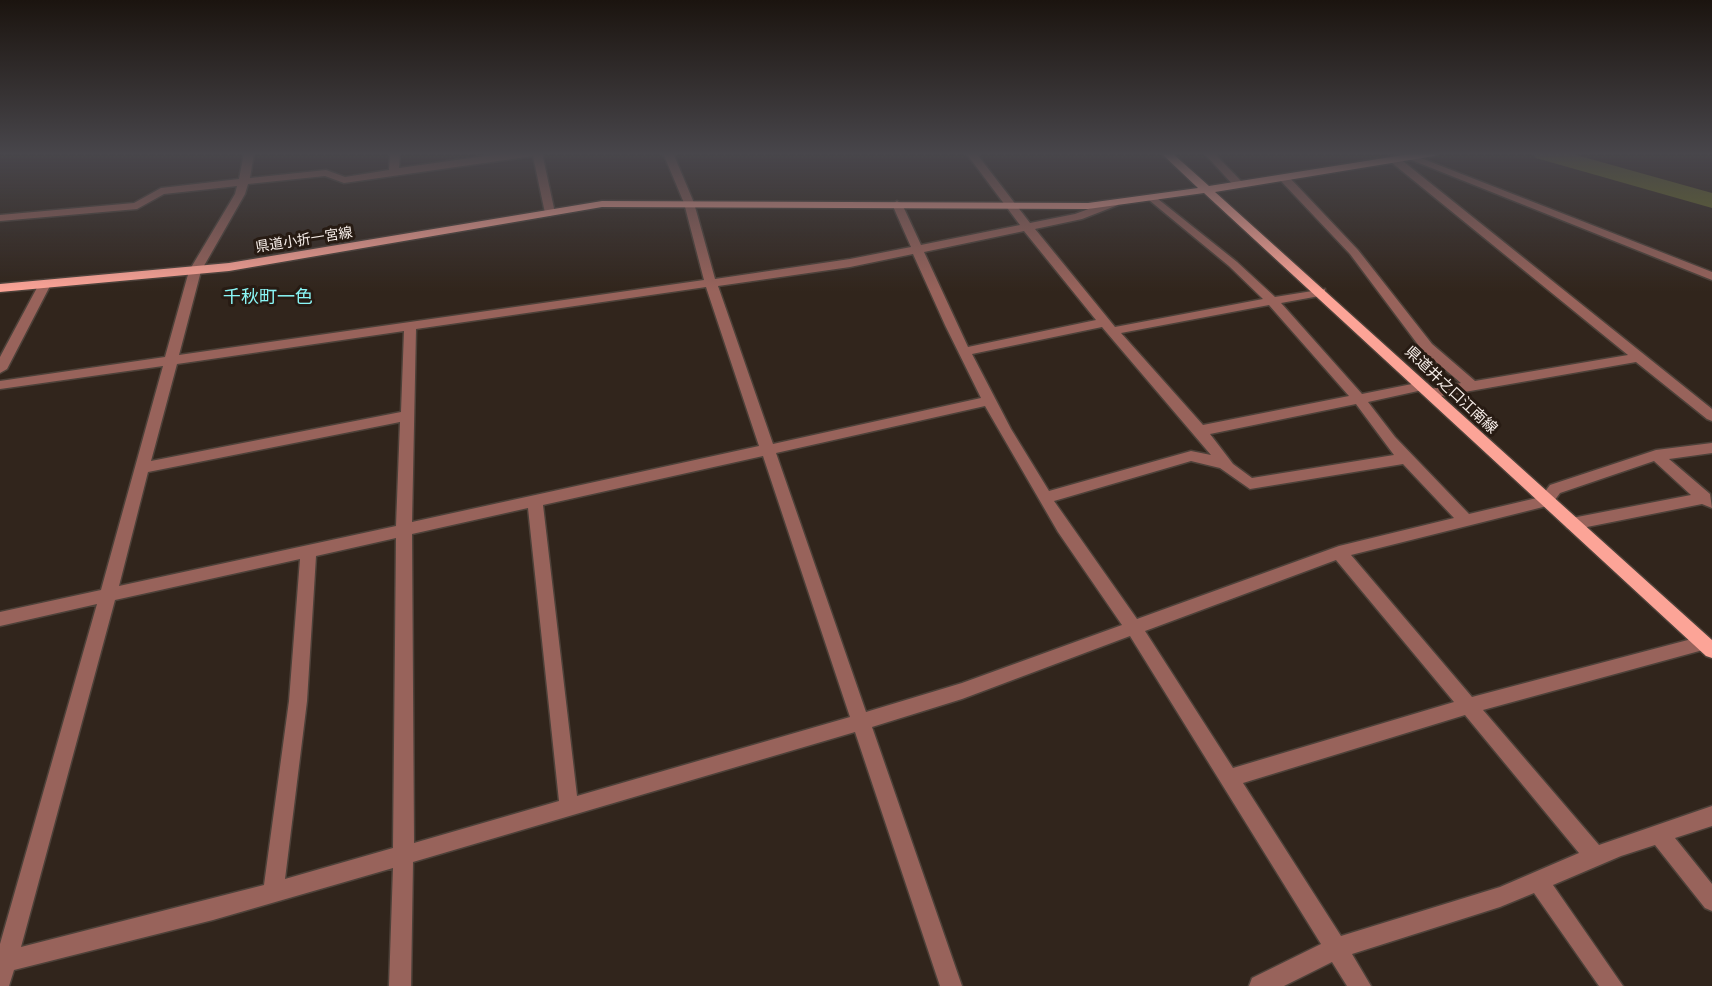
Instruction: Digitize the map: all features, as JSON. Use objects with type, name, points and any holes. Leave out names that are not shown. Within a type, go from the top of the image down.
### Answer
[{"type":"main road","name":"県道小折一宮線","points":[[0,288],[195,271],[306,256],[602,204],[897,204],[1012,207],[1114,203],[1145,199]]},
{"type":"main road","name":"県道井之口江南線","points":[[1219,199],[1708,647]]},
{"type":"street","points":[[0,218],[137,206],[148,199]]},
{"type":"street","points":[[0,982],[3,962],[108,595],[173,360],[195,271],[237,199]]},
{"type":"street","points":[[547,199],[550,213]]},
{"type":"street","points":[[687,199],[710,281],[771,451],[951,986]]},
{"type":"street","points":[[1006,199],[1109,327],[1200,431],[1225,464],[1250,484],[1406,458]]},
{"type":"street","points":[[1154,199],[1233,264],[1272,301],[1359,399],[1372,419],[1406,458],[1466,520]]},
{"type":"street","points":[[1304,199],[1354,252],[1427,347],[1471,386]]},
{"type":"street","points":[[1449,199],[1712,416]]},
{"type":"street","points":[[1516,199],[1712,276]]},
{"type":"street","points":[[0,385],[710,281],[850,263],[1078,217],[1114,203]]},
{"type":"street","points":[[897,204],[964,352],[989,401],[1045,498],[1063,528],[1135,629],[1360,986]]},
{"type":"street","points":[[0,369],[45,284]]},
{"type":"street","points":[[964,352],[1321,292]]},
{"type":"street","points":[[400,986],[405,789],[404,532],[410,326]]},
{"type":"street","points":[[1200,431],[1359,399],[1471,386],[1638,357]]},
{"type":"street","points":[[0,618],[404,532],[989,401]]},
{"type":"street","points":[[143,468],[407,416]]},
{"type":"street","points":[[3,962],[273,893],[861,722],[962,691],[1339,552],[1546,501],[1555,489],[1656,455],[1712,448]]},
{"type":"street","points":[[1656,455],[1709,501]]},
{"type":"street","points":[[1045,498],[1191,456],[1225,464]]},
{"type":"street","points":[[1572,524],[1709,501]]},
{"type":"street","points":[[535,503],[569,808]]},
{"type":"street","points":[[273,893],[298,701],[308,552]]},
{"type":"street","points":[[1339,552],[1595,856]]},
{"type":"street","points":[[1229,778],[1467,706],[1708,647]]},
{"type":"street","points":[[1260,986],[1337,948],[1500,897],[1595,856],[1712,816]]},
{"type":"street","points":[[1658,833],[1712,901]]},
{"type":"street","points":[[1538,881],[1612,986]]},
{"type":"waterway","points":[[1705,199],[1712,201]]},
{"type":"district","name":"千秋町一色","points":[[268,297]]}]
